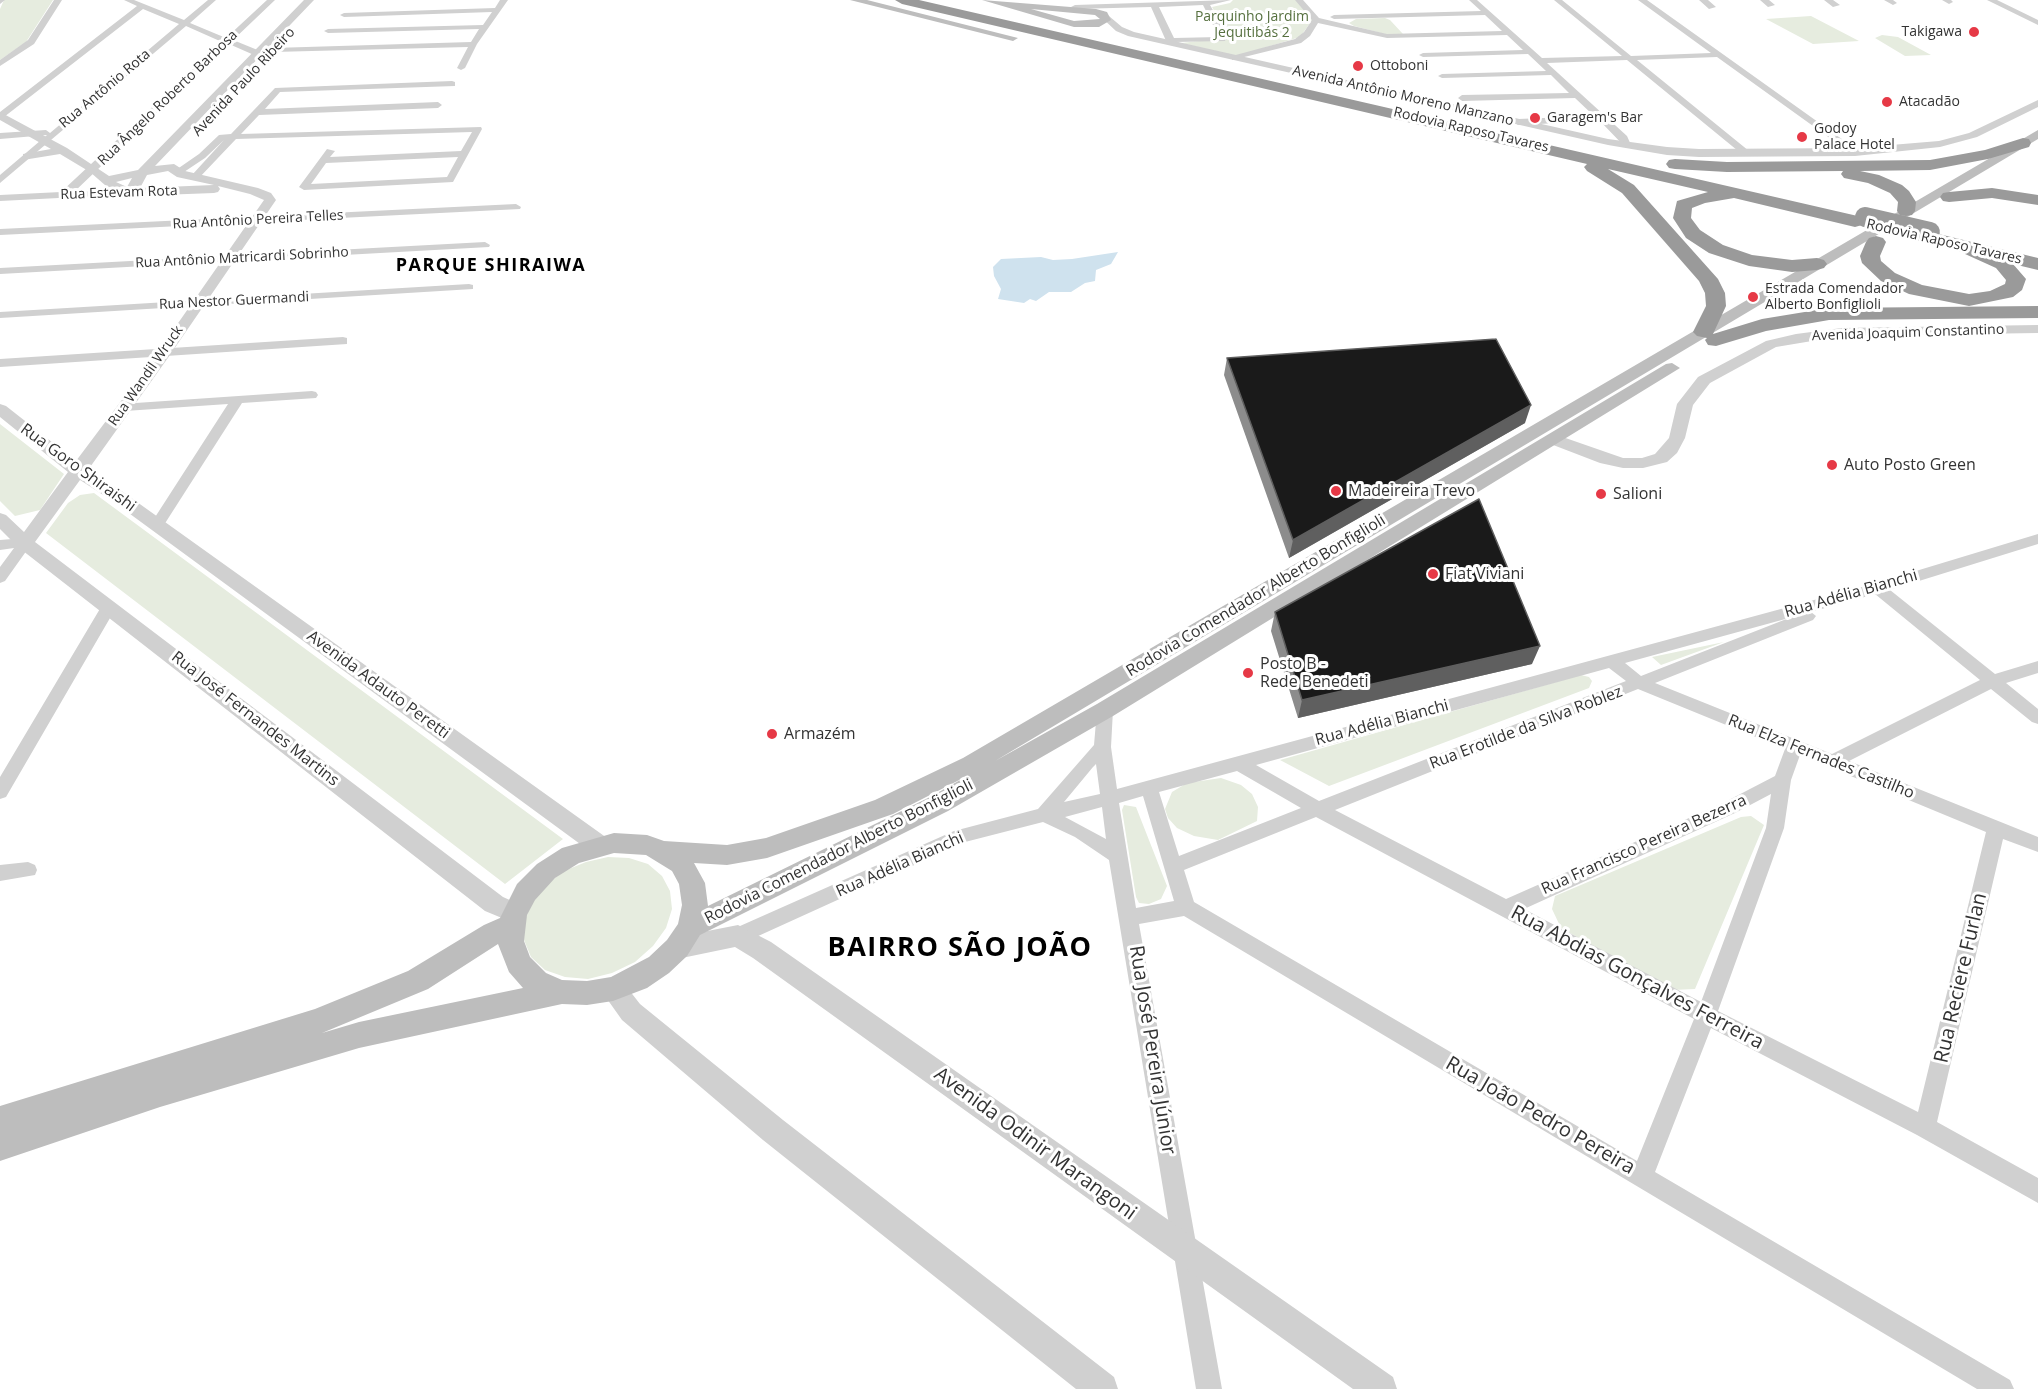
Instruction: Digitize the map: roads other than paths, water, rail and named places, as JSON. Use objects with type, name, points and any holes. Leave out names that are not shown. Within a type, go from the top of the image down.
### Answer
[{"type":"highway","name":"Rodovia Raposo Tavares","points":[[902,0],[1565,148],[1839,211],[1860,219]]},
{"type":"highway","name":"Rodovia Raposo Tavares","points":[[928,0],[1775,202],[2038,257]]},
{"type":"highway","points":[[1103,19],[1102,29],[1109,34],[1218,69]]},
{"type":"highway","points":[[1013,38],[1045,45],[1218,69]]},
{"type":"highway","points":[[1521,141],[1589,165],[1628,189],[1708,279],[1715,292],[1716,306],[1710,336],[1829,314],[2038,312]]},
{"type":"highway","points":[[1565,148],[1638,160],[1697,165],[1906,165],[1960,160],[2033,141]]},
{"type":"highway","points":[[1839,211],[1801,186],[1803,176],[1829,172],[1873,179],[1903,195],[1907,202],[1906,211]]},
{"type":"highway","points":[[1949,196],[1992,193],[2038,200]]},
{"type":"highway","points":[[1775,202],[1735,196],[1702,198],[1683,205],[1681,212],[1682,218],[1693,234],[1716,249],[1732,255],[1774,264],[1817,264]]},
{"type":"highway","points":[[1924,234],[2038,252]]},
{"type":"highway","name":"Rodovia Raposo Tavares","points":[[1924,234],[1961,246],[2038,264]]},
{"type":"highway","points":[[1876,242],[1869,256],[1872,263],[1888,277],[1916,290],[1969,300],[2006,293],[2015,286],[2016,279],[2003,264],[1961,246]]},
{"type":"main road","points":[[855,0],[1013,38]]},
{"type":"main road","name":"Avenida Antônio Moreno Manzano","points":[[987,0],[1067,23],[1085,25],[1103,19]]},
{"type":"main road","points":[[1018,6],[1034,4],[1037,0]]},
{"type":"main road","points":[[1049,0],[1061,10]]},
{"type":"main road","name":"Avenida Antônio Moreno Manzano","points":[[998,3],[1091,11],[1103,19]]},
{"type":"main road","name":"Rodovia Comendador Alberto Bonfiglioli","points":[[663,851],[727,855],[767,848],[884,807],[949,776],[1876,242],[2033,141]]},
{"type":"main road","name":"Rodovia Comendador Alberto Bonfiglioli","points":[[684,937],[939,804],[1105,710],[1554,439],[1817,264],[1906,211],[2033,141]]},
{"type":"main road","points":[[0,1146],[160,1092],[359,1035],[562,992],[587,993],[613,989],[637,980],[659,965],[684,937],[695,905],[692,883],[681,864],[663,851],[647,845],[629,843],[599,845],[571,855],[546,871],[526,892],[513,919],[511,941],[519,964],[536,982],[562,992]]},
{"type":"main road","points":[[0,1121],[318,1021],[418,980],[513,919]]},
{"type":"street","points":[[0,64],[31,42],[58,0]]},
{"type":"street","points":[[128,0],[256,53]]},
{"type":"street","name":"Rua Antônio Rota","points":[[0,180],[212,0]]},
{"type":"street","name":"Rua Ângelo Roberto Barbosa","points":[[64,195],[271,0]]},
{"type":"street","name":"Rua Ângelo Roberto Barbosa","points":[[134,192],[133,186],[143,172],[309,0]]},
{"type":"street","name":"Avenida Paulo Ribeiro","points":[[174,170],[174,156],[322,0]]},
{"type":"street","points":[[461,68],[473,44],[504,0]]},
{"type":"street","points":[[1299,0],[1315,19],[1387,36],[1509,33]]},
{"type":"street","points":[[1473,0],[1624,138],[1626,145]]},
{"type":"street","points":[[1558,0],[1746,153]]},
{"type":"street","points":[[1642,0],[1855,152]]},
{"type":"street","points":[[1703,0],[1712,7]]},
{"type":"street","points":[[1764,0],[1772,5]]},
{"type":"street","points":[[1828,0],[1836,5]]},
{"type":"street","points":[[1991,0],[2038,23]]},
{"type":"street","points":[[1076,6],[1206,4],[1227,1]]},
{"type":"street","points":[[1154,5],[1171,42],[1222,39],[1223,35],[1206,4]]},
{"type":"street","points":[[2,111],[142,6]]},
{"type":"street","points":[[311,48],[351,8]]},
{"type":"street","points":[[344,15],[497,10]]},
{"type":"street","points":[[1315,19],[1487,13]]},
{"type":"street","points":[[1347,26],[1346,22],[1355,16]]},
{"type":"street","name":"Avenida Antônio Moreno Manzano","points":[[1103,19],[1124,31],[1236,58],[1518,122],[1626,145],[1667,151],[1855,152],[1940,144],[1973,135],[2038,103]]},
{"type":"street","points":[[1236,58],[1298,40],[1307,34],[1315,19]]},
{"type":"street","points":[[328,31],[485,27]]},
{"type":"street","points":[[272,52],[296,52],[311,48],[473,44]]},
{"type":"street","points":[[1423,55],[1529,52]]},
{"type":"street","points":[[1539,61],[1719,55]]},
{"type":"street","points":[[1442,76],[1552,73]]},
{"type":"street","points":[[179,191],[192,185],[195,177],[278,90],[452,84],[431,115]]},
{"type":"street","points":[[1462,98],[1576,95]]},
{"type":"street","points":[[258,112],[438,105]]},
{"type":"street","points":[[2,111],[36,135]]},
{"type":"street","points":[[2,111],[98,164],[106,180],[117,189],[134,192]]},
{"type":"street","points":[[1518,122],[1601,118]]},
{"type":"street","points":[[417,131],[424,123]]},
{"type":"street","points":[[174,170],[202,156],[222,137],[478,129],[450,180],[304,187],[343,134]]},
{"type":"street","points":[[0,136],[50,137],[63,150],[127,175]]},
{"type":"street","points":[[27,157],[63,150]]},
{"type":"street","points":[[324,160],[464,154]]},
{"type":"street","points":[[0,166],[16,165]]},
{"type":"street","points":[[106,180],[143,172],[174,170],[238,187]]},
{"type":"street","name":"Rua Estevam Rota","points":[[0,198],[238,187]]},
{"type":"street","name":"Rua Wandil Wruck","points":[[0,578],[165,352],[270,200],[267,196],[238,187]]},
{"type":"street","name":"Rua Antônio Pereira Telles","points":[[0,232],[516,207]]},
{"type":"street","name":"Rua Antônio Matricardi Sobrinho","points":[[0,271],[484,245]]},
{"type":"street","name":"Rua Nestor Guermandi","points":[[0,315],[469,287]]},
{"type":"street","name":"Avenida Joaquim Constantino","points":[[1554,439],[1606,459],[1623,463],[1643,463],[1661,458],[1677,438],[1685,404],[1704,380],[1771,344],[1796,338],[1842,332],[2038,329]]},
{"type":"street","points":[[0,363],[343,341]]},
{"type":"street","points":[[125,407],[312,395]]},
{"type":"street","points":[[157,525],[238,399]]},
{"type":"street","name":"Rua Goro Shiraishi","points":[[0,409],[78,471],[157,525]]},
{"type":"street","name":"Rua José Fernandes Martins","points":[[0,519],[26,543],[513,919]]},
{"type":"street","name":"Avenida Adauto Peretti","points":[[157,525],[599,845]]},
{"type":"street","name":"Rua Adélia Bianchi","points":[[738,936],[961,836],[1149,788],[1878,588],[2038,539]]},
{"type":"street","points":[[0,545],[26,543]]},
{"type":"street","points":[[1878,588],[2038,718]]},
{"type":"street","name":"Rua Erotilde da Silva Roblez","points":[[1173,866],[1878,588]]},
{"type":"street","points":[[0,792],[108,606]]},
{"type":"street","name":"Rua Elza Fernades Castilho","points":[[1610,660],[1639,683],[1794,748],[1834,761],[2038,844]]},
{"type":"street","points":[[1834,761],[1992,681],[2038,667]]},
{"type":"street","name":"Rua José Pereira Júnior","points":[[1105,710],[1102,747],[1118,856],[1209,1389]]},
{"type":"street","points":[[1102,747],[1086,762],[1044,815],[1081,832],[1118,856]]},
{"type":"street","points":[[1642,1176],[1706,1015],[1775,828],[1782,780],[1794,748]]},
{"type":"street","name":"Rua Abdias Gonçalves Ferreira","points":[[1238,763],[1317,809],[1706,1015],[1925,1127],[2038,1191]]},
{"type":"street","name":"Rua Francisco Pereira Bezerra","points":[[1504,909],[1729,808],[1782,780]]},
{"type":"street","points":[[1130,917],[1186,907],[1149,788]]},
{"type":"street","name":"Rua Reciere Furlan","points":[[1925,1127],[1996,828]]},
{"type":"street","points":[[0,873],[28,870]]},
{"type":"street","name":"Rua João Pedro Pereira","points":[[1186,907],[2001,1389]]},
{"type":"street","points":[[684,937],[738,936]]},
{"type":"street","name":"Avenida Odinir Marangoni","points":[[738,936],[788,967],[1381,1389]]},
{"type":"street","points":[[613,989],[631,1011],[773,1130],[1102,1389]]},
{"type":"water","points":[[1118,252],[1111,264],[1096,270],[1095,281],[1085,283],[1071,292],[1049,292],[1036,301],[1030,299],[1024,303],[998,299],[1001,289],[994,276],[993,267],[1001,259],[1041,257],[1053,260],[1072,259]]},
{"type":"place","name":"Takigawa","points":[[1974,32]]},
{"type":"place","name":"Ottoboni","points":[[1358,66]]},
{"type":"place","name":"Atacadão","points":[[1887,102]]},
{"type":"place","name":"Garagem's Bar","points":[[1535,118]]},
{"type":"place","name":"Godoy Palace Hotel","points":[[1802,137]]},
{"type":"place","name":"Estrada Comendador Alberto Bonfiglioli","points":[[1753,297]]},
{"type":"place","name":"Auto Posto Green","points":[[1832,465]]},
{"type":"place","name":"Madeireira Trevo","points":[[1336,491]]},
{"type":"place","name":"Salioni","points":[[1601,494]]},
{"type":"place","name":"Fiat Viviani","points":[[1433,574]]},
{"type":"place","name":"Posto B - Rede Benedeti","points":[[1248,673]]},
{"type":"place","name":"Armazém","points":[[772,734]]},
{"type":"district","name":"PARQUE SHIRAIWA","points":[[491,266]]},
{"type":"district","name":"BAIRRO SÃO JOÃO","points":[[960,948]]},
{"type":"park label","name":"Parquinho Jardim Jequitibás 2","points":[[1252,26]]}]
